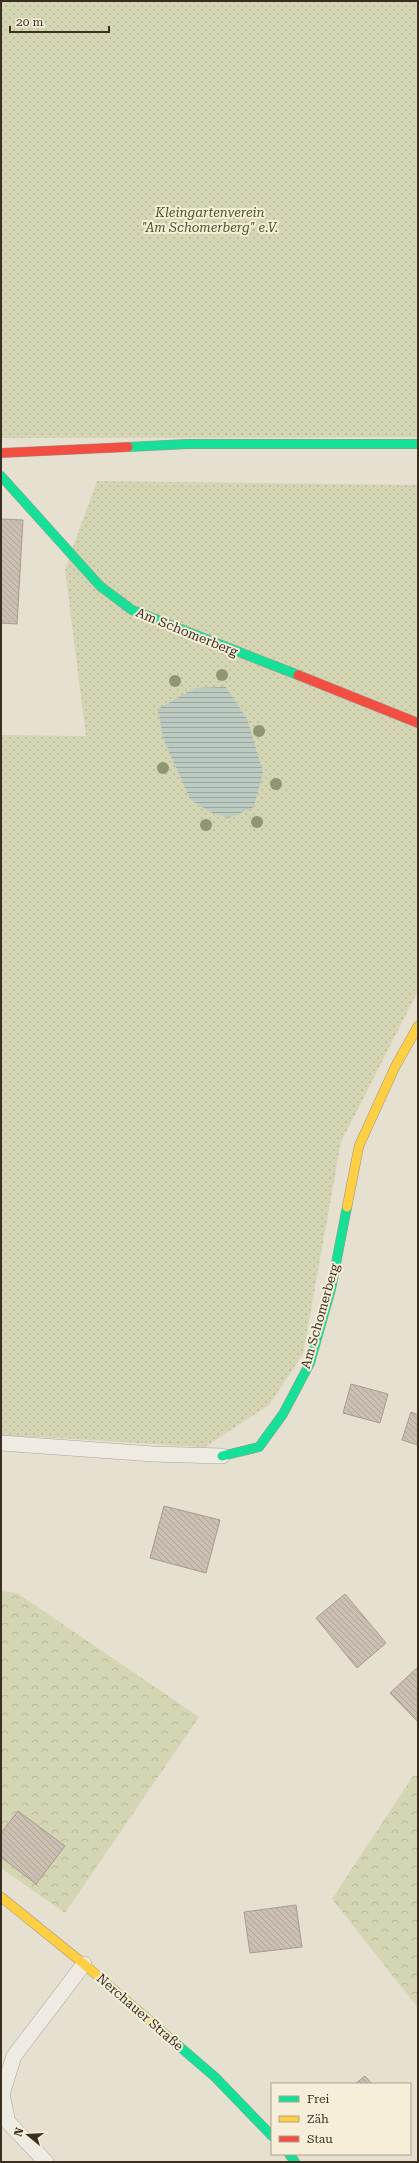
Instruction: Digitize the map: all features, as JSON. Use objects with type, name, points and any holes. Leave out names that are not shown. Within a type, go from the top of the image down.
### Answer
[{"type":"street","points":[[1,453],[187,444],[418,444]]},
{"type":"street","name":"Am Schomerberg","points":[[1,476],[100,586],[132,610],[418,723]]},
{"type":"street","name":"Am Schomerberg","points":[[222,1456],[259,1447],[283,1414],[310,1363],[331,1289],[359,1146],[395,1067],[418,1026]]},
{"type":"street","name":"Nerchauer Straße","points":[[1,1897],[84,1964],[215,2077],[271,2135]]},
{"type":"lane","name":"Am Schomerberg","points":[[1,1443],[153,1454],[222,1456]]},
{"type":"lane","points":[[46,2162],[8,2122],[1,2095],[14,2056],[84,1964]]},
{"type":"green space","name":"Kleingartenverein \"Am Schomerberg\" e.V.","points":[[1,1],[418,1],[418,437],[1,438]]},
{"type":"green space","points":[[97,481],[418,485],[418,991],[341,1142],[303,1354],[269,1405],[205,1447],[40,1437],[1,1438],[1,735],[86,736],[65,569]]},
{"type":"green space","points":[[1,1591],[17,1593],[199,1717],[65,1913],[1,1868]]},
{"type":"green space","points":[[413,1776],[418,1776],[418,2008],[332,1899]]},
{"type":"shaded area","points":[[226,687],[247,719],[263,772],[254,807],[229,818],[210,812],[190,799],[163,738],[158,709],[195,688]]},
{"type":"building","points":[[1,519],[23,520],[17,624],[1,623]]},
{"type":"building","points":[[351,1384],[388,1394],[380,1423],[343,1413]]},
{"type":"building","points":[[411,1412],[418,1415],[418,1445],[402,1440]]},
{"type":"building","points":[[164,1506],[220,1520],[206,1573],[150,1558]]},
{"type":"building","points":[[345,1594],[386,1643],[357,1668],[316,1618]]},
{"type":"building","points":[[418,1667],[418,1722],[390,1693]]},
{"type":"building","points":[[18,1811],[65,1846],[36,1884],[1,1857],[1,1833]]},
{"type":"building","points":[[296,1905],[302,1947],[250,1953],[244,1912]]},
{"type":"building","points":[[365,2076],[371,2083],[356,2083]]},
{"type":"traffic: fast","points":[[128,447],[187,444],[418,444]]},
{"type":"traffic: fast","points":[[1,476],[100,586],[132,610],[298,675]]},
{"type":"traffic: fast","points":[[222,1456],[259,1447],[283,1414],[310,1363],[331,1289],[347,1207]]},
{"type":"traffic: fast","points":[[173,2041],[215,2077],[271,2135]]},
{"type":"traffic: fast","points":[[290,2155],[295,2162]]},
{"type":"traffic: slow","points":[[347,1207],[359,1146],[395,1067],[418,1026]]},
{"type":"traffic: slow","points":[[1,1897],[84,1964],[173,2041]]},
{"type":"traffic: jam","points":[[1,453],[128,447]]},
{"type":"traffic: jam","points":[[298,675],[418,723]]}]
